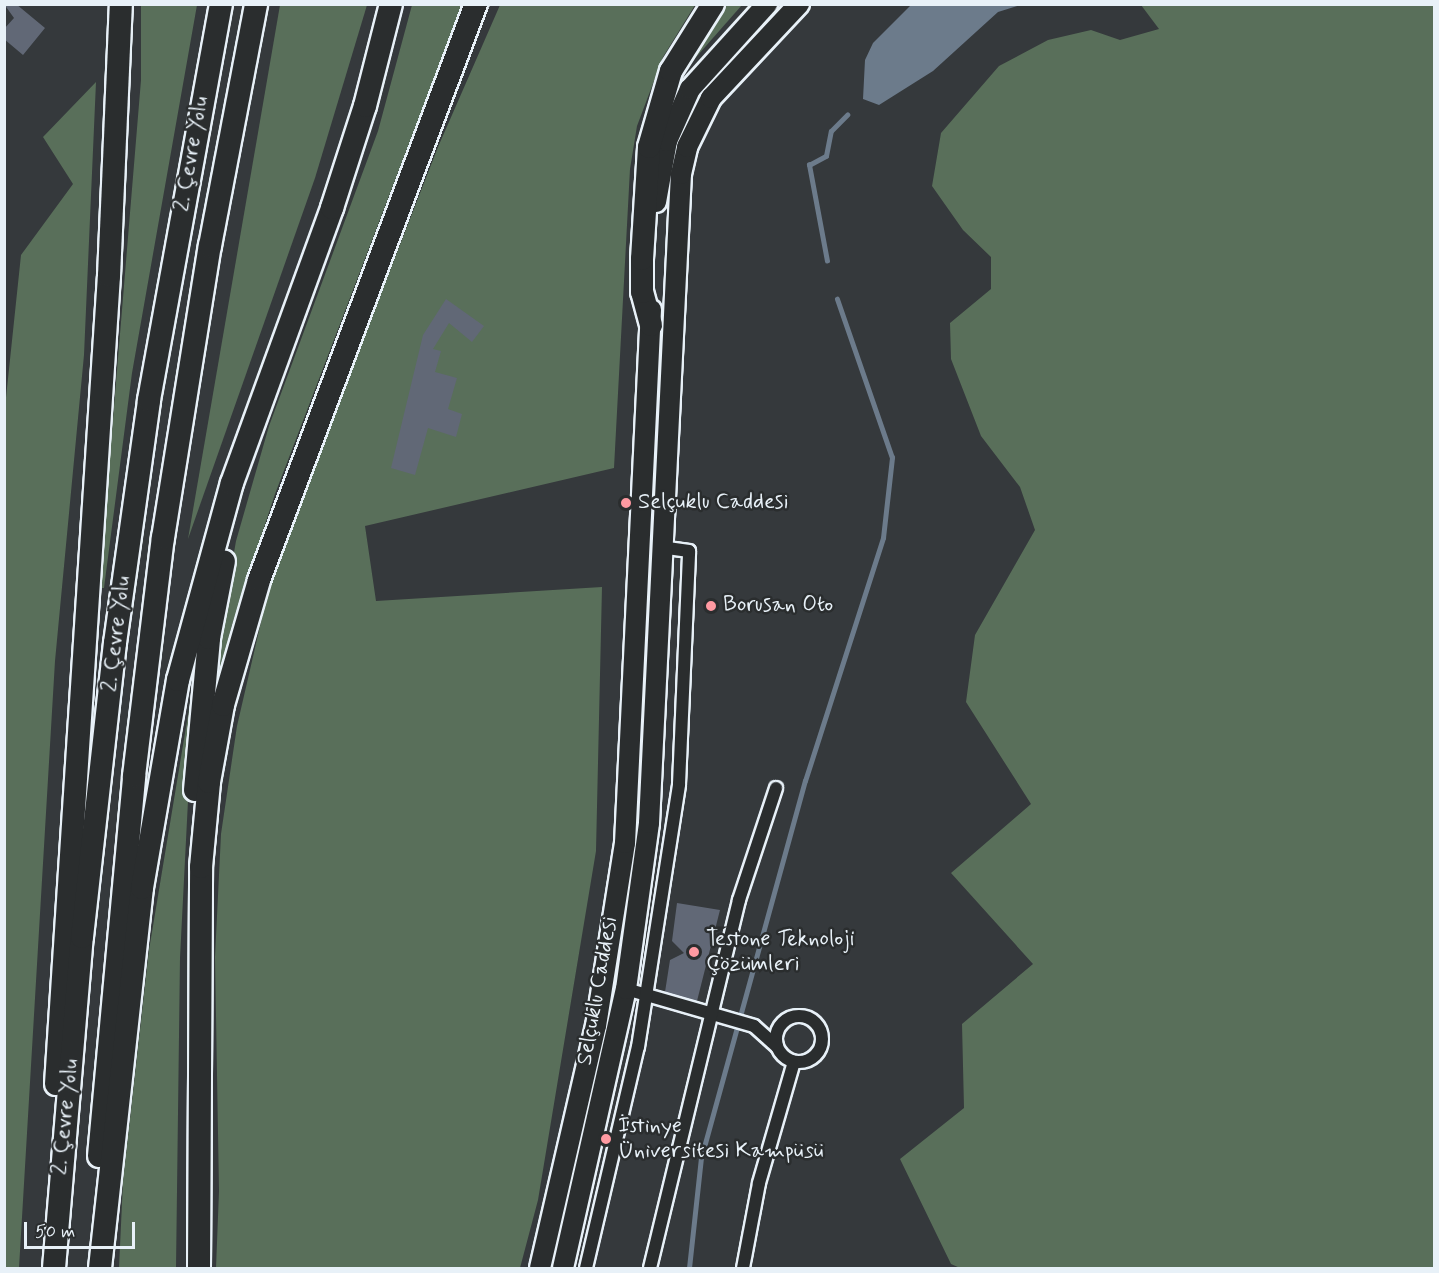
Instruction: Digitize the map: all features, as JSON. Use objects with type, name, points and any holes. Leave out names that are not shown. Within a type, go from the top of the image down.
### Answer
[{"type":"highway","points":[[60,1179],[58,1024],[109,276],[121,4]]},
{"type":"highway","name":"2. Çevre Yolu","points":[[54,1269],[60,1179],[99,777],[140,454],[221,4]]},
{"type":"highway","name":"2. Çevre Yolu","points":[[95,1269],[118,931],[155,600],[189,366],[256,4]]},
{"type":"highway","points":[[100,1269],[153,816],[189,633],[247,436],[332,208],[365,106],[391,4]]},
{"type":"highway","points":[[199,1269],[202,1156],[197,999],[206,802],[237,648],[476,4]]},
{"type":"highway","points":[[452,73],[488,4]]},
{"type":"highway","points":[[651,325],[642,292],[649,147],[671,71],[713,4]]},
{"type":"highway","points":[[197,999],[188,940],[201,707],[208,638],[239,504],[247,436]]},
{"type":"main road","name":"Selçuklu Caddesi","points":[[540,1269],[596,1026],[625,843],[656,201],[667,141],[690,88],[767,4]]},
{"type":"main road","name":"Selçuklu Caddesi","points":[[563,1269],[626,989],[649,823],[678,196],[687,147],[711,98],[799,4]]},
{"type":"street","points":[[586,1269],[647,998],[679,784],[689,551],[660,547]]},
{"type":"street","points":[[650,1269],[750,859],[776,788]]},
{"type":"street","points":[[626,989],[647,998],[754,1026],[777,1047],[794,1062],[809,1060],[820,1049],[822,1035],[814,1022],[801,1016],[787,1020],[777,1031],[777,1047]]},
{"type":"street","points":[[743,1269],[759,1183],[794,1062]]},
{"type":"green space","points":[[141,5],[197,5],[132,373],[104,588],[99,588],[141,80]]},
{"type":"green space","points":[[280,5],[367,5],[315,178],[188,539]]},
{"type":"green space","points":[[412,5],[462,5],[275,494],[231,628],[218,685],[211,684],[236,541],[269,426],[378,131]]},
{"type":"green space","points":[[500,5],[695,5],[663,57],[637,126],[630,169],[614,468],[365,526],[376,601],[602,587],[596,851],[538,1200],[520,1268],[216,1268],[219,1191],[215,957],[221,834],[237,726],[270,583],[438,147]]},
{"type":"green space","points":[[722,5],[742,5],[676,80]]},
{"type":"green space","points":[[1141,5],[1434,5],[1434,1268],[960,1268],[951,1264],[900,1159],[964,1108],[962,1024],[1033,964],[951,873],[1031,804],[966,702],[975,635],[1035,530],[1020,487],[981,436],[951,359],[950,323],[991,289],[991,257],[963,230],[932,186],[941,133],[999,66],[1048,40],[1091,30],[1120,40],[1159,29]]},
{"type":"green space","points":[[96,82],[84,355],[55,661],[19,1268],[5,1268],[5,407],[21,255],[73,184],[43,137]]},
{"type":"green space","points":[[190,703],[193,703],[180,958],[176,1268],[119,1268],[123,1181],[149,950]]},
{"type":"water","points":[[911,5],[1020,5],[998,12],[933,71],[879,105],[863,99],[865,60],[873,43]]},
{"type":"building","points":[[4,4],[16,4],[45,28],[23,55],[4,39],[4,29],[14,18]]},
{"type":"building","points":[[446,299],[484,326],[472,342],[449,323],[433,349],[441,351],[435,372],[457,378],[448,409],[462,414],[456,437],[428,428],[415,475],[391,468],[423,335]]},
{"type":"building","name":"Testone Teknoloji Çözümleri","points":[[677,903],[720,910],[697,1001],[665,992],[670,960],[684,953],[672,941]]},
{"type":"waterway","points":[[827,261],[809,165],[826,156],[831,131],[847,115]]},
{"type":"waterway","points":[[689,1268],[701,1158],[805,781],[883,538],[892,458],[837,299]]},
{"type":"place","name":"Selçuklu Caddesi","points":[[626,503]]},
{"type":"place","name":"Borusan Oto","points":[[711,606]]},
{"type":"place","name":"Testone Teknoloji Çözümleri","points":[[694,952]]},
{"type":"place","name":"İstinye Üniversitesi Kampüsü","points":[[606,1139]]}]
